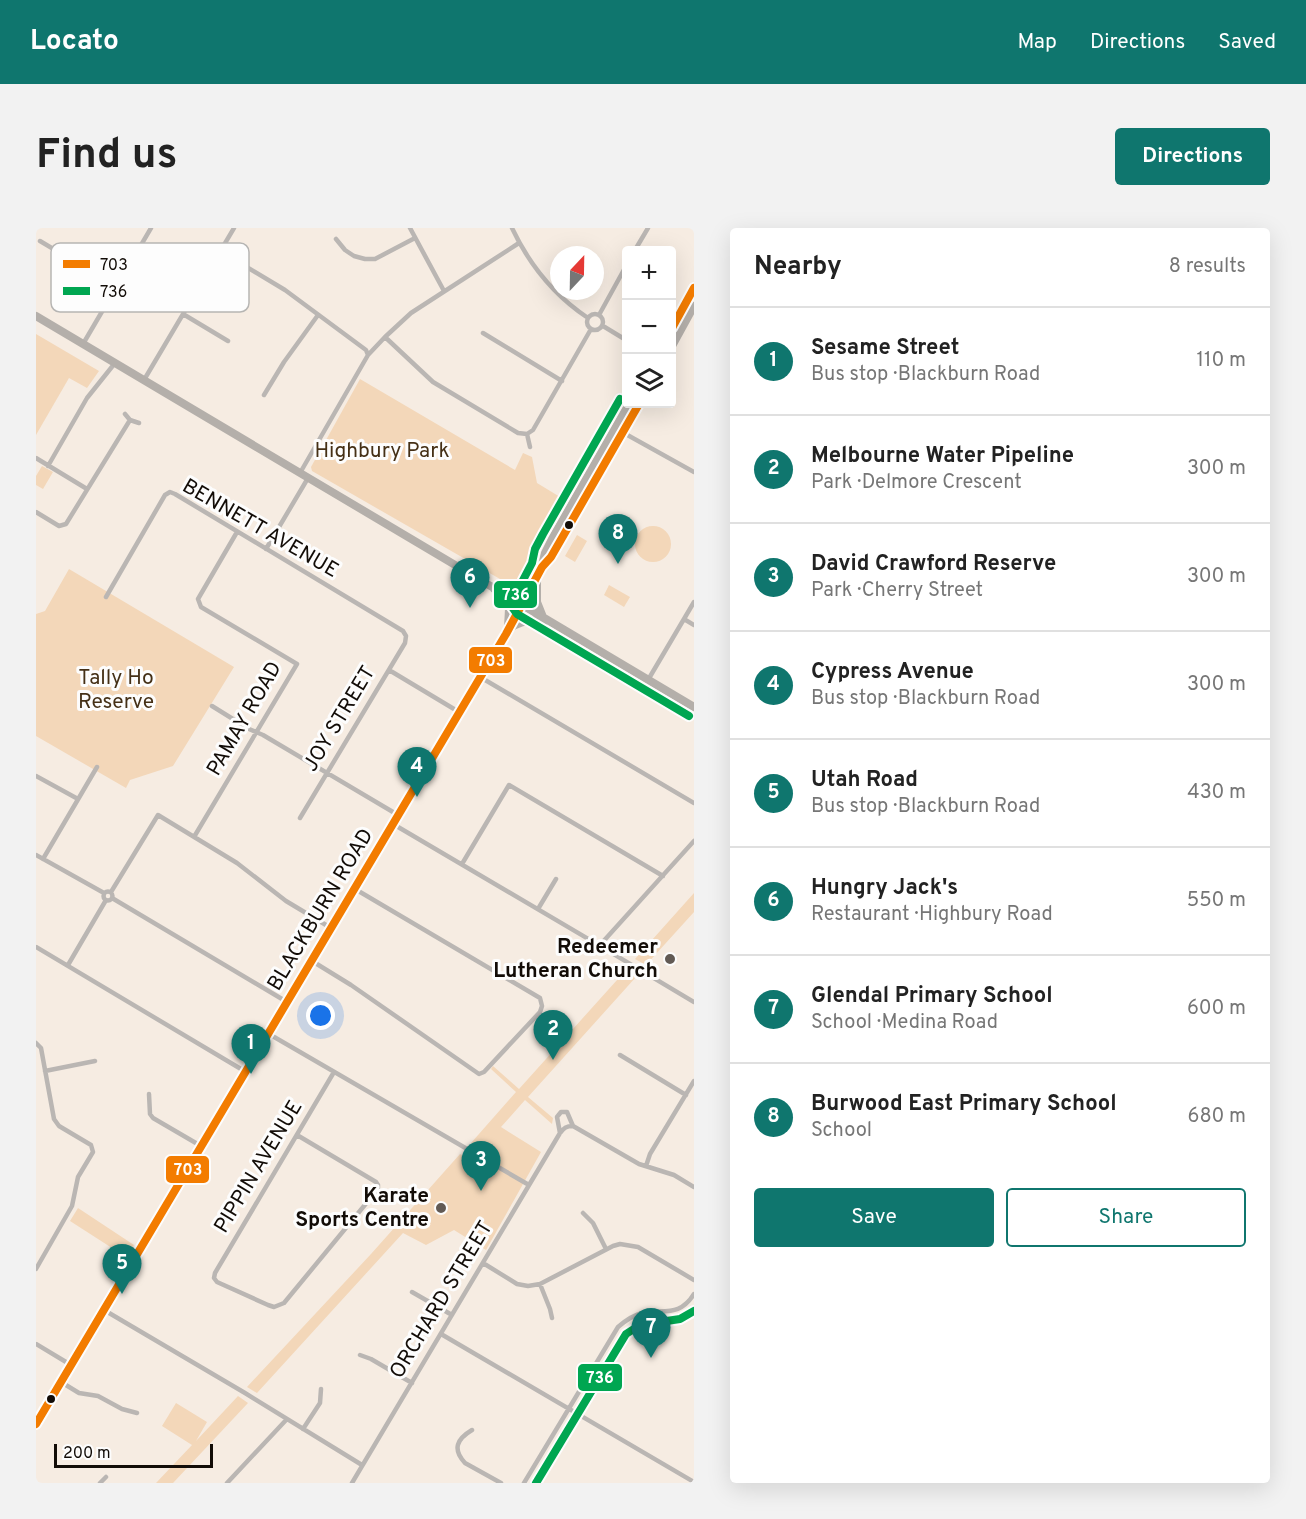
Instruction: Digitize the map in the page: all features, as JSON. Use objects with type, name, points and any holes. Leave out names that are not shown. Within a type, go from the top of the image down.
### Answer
[{"type":"main road","points":[[676,321],[694,288]]},
{"type":"main road","points":[[676,339],[694,306]]},
{"type":"main road","points":[[36,316],[694,707]]},
{"type":"main road","name":"BLACKBURN ROAD","points":[[619,430],[627,408]]},
{"type":"main road","name":"BLACKBURN ROAD","points":[[36,1424],[507,632],[542,567],[545,553],[552,539],[619,430],[636,408]]},
{"type":"main road","points":[[494,589],[503,586],[525,588],[535,580]]},
{"type":"main road","points":[[535,580],[537,602],[546,620]]},
{"type":"main road","points":[[505,595],[510,616],[507,632]]},
{"type":"main road","points":[[507,632],[527,620],[546,620]]},
{"type":"street","points":[[225,243],[234,228]]},
{"type":"street","points":[[410,228],[444,291]]},
{"type":"street","points":[[512,228],[535,268],[557,292],[588,318]]},
{"type":"street","points":[[637,246],[648,228]]},
{"type":"street","points":[[142,243],[150,229]]},
{"type":"street","points":[[336,239],[345,250],[354,256],[375,259],[415,238]]},
{"type":"street","points":[[40,241],[51,248]]},
{"type":"street","points":[[300,473],[368,355],[385,337],[411,313],[519,243]]},
{"type":"street","points":[[249,268],[285,290],[366,350],[368,355]]},
{"type":"street","points":[[599,315],[622,275]]},
{"type":"street","points":[[83,344],[102,312]]},
{"type":"street","points":[[144,380],[183,314],[228,341]]},
{"type":"street","points":[[264,395],[284,362],[318,315]]},
{"type":"street","points":[[588,318],[591,315],[599,315]]},
{"type":"street","points":[[599,315],[603,326]]},
{"type":"street","points":[[588,318],[588,326],[591,329],[596,331],[603,326]]},
{"type":"street","points":[[603,326],[622,337]]},
{"type":"street","points":[[385,337],[433,382],[518,433],[527,434],[533,430],[591,329]]},
{"type":"street","points":[[483,333],[562,381]]},
{"type":"street","points":[[48,466],[87,398],[115,363]]},
{"type":"street","points":[[124,414],[130,420],[139,423]]},
{"type":"street","points":[[36,512],[59,525],[66,524],[130,420]]},
{"type":"street","points":[[619,430],[692,471],[694,464]]},
{"type":"street","points":[[527,434],[530,447]]},
{"type":"street","points":[[36,458],[87,489]]},
{"type":"street","points":[[266,549],[308,478]]},
{"type":"street","name":"BENNETT AVENUE","points":[[106,597],[165,495],[170,492],[403,631],[406,636]]},
{"type":"street","name":"PAMAY ROAD","points":[[194,837],[297,664],[201,607],[198,599],[237,532]]},
{"type":"street","points":[[648,680],[694,602]]},
{"type":"street","points":[[684,619],[694,625]]},
{"type":"street","name":"JOY STREET","points":[[300,818],[405,643],[406,636]]},
{"type":"street","points":[[389,670],[459,712]]},
{"type":"street","points":[[480,677],[694,803]]},
{"type":"street","points":[[212,706],[398,815]]},
{"type":"street","points":[[43,859],[97,767]]},
{"type":"street","points":[[36,776],[78,799]]},
{"type":"street","points":[[462,864],[509,785],[663,876]]},
{"type":"street","points":[[68,965],[106,900],[110,900],[158,815],[237,863],[286,901],[331,928]]},
{"type":"street","points":[[393,824],[694,1002]]},
{"type":"street","points":[[600,945],[694,842]]},
{"type":"street","points":[[36,855],[104,893],[108,891],[287,1002]]},
{"type":"street","points":[[538,909],[556,879]]},
{"type":"street","points":[[312,961],[351,985],[479,1074],[484,1072],[540,1012],[542,1006],[540,998],[354,889]]},
{"type":"street","points":[[104,893],[103,897],[106,900]]},
{"type":"street","points":[[36,947],[246,1072]]},
{"type":"street","points":[[269,1034],[529,1185]]},
{"type":"street","points":[[36,1043],[41,1048],[54,1119],[59,1126],[91,1145],[93,1152],[78,1177],[72,1206],[40,1256],[36,1269]]},
{"type":"street","points":[[620,1055],[686,1095]]},
{"type":"street","points":[[45,1071],[95,1061]]},
{"type":"street","name":"PIPPIN AVENUE","points":[[297,1135],[376,1182],[378,1189],[285,1303],[274,1306],[217,1282],[214,1278],[215,1273],[334,1072]]},
{"type":"street","points":[[646,1166],[694,1081]]},
{"type":"street","points":[[149,1094],[150,1114],[153,1118],[202,1146]]},
{"type":"street","name":"ORCHARD STREET","points":[[352,1483],[560,1133],[557,1117],[561,1112],[567,1112],[573,1126]]},
{"type":"street","points":[[560,1133],[568,1126],[573,1126],[639,1164],[674,1174],[694,1187]]},
{"type":"street","points":[[583,1213],[593,1223],[606,1249]]},
{"type":"street","points":[[483,1263],[517,1284],[528,1286],[540,1284],[620,1244],[638,1247],[694,1280]]},
{"type":"street","points":[[540,1284],[552,1318]]},
{"type":"street","points":[[412,1292],[452,1315]]},
{"type":"street","points":[[524,1483],[618,1327],[626,1319],[645,1312],[679,1309],[690,1301],[694,1294]]},
{"type":"street","points":[[104,1310],[362,1465]]},
{"type":"street","points":[[441,1334],[694,1482]]},
{"type":"street","points":[[36,1344],[71,1365]]},
{"type":"street","points":[[360,1355],[412,1383]]},
{"type":"street","points":[[61,1382],[79,1393],[98,1396],[122,1409],[137,1413]]},
{"type":"street","points":[[303,1429],[320,1403],[321,1389]]},
{"type":"street","points":[[227,1483],[287,1419]]},
{"type":"street","points":[[472,1430],[459,1441],[457,1447],[460,1458],[501,1483]]},
{"type":"street","points":[[100,1483],[106,1477]]},
{"type":"green space","points":[[36,334],[99,371],[87,388],[69,378],[36,435]]},
{"type":"green space","name":"Highbury Park","points":[[360,379],[515,470],[523,453],[532,457],[537,483],[565,500],[519,580],[500,579],[312,471],[311,467]]},
{"type":"green space","points":[[42,466],[53,472],[43,489],[36,485],[36,476]]},
{"type":"green space","points":[[653,526],[666,531],[671,544],[666,557],[653,562],[640,557],[635,544],[640,531]]},
{"type":"green space","points":[[577,535],[587,541],[575,562],[565,556]]},
{"type":"green space","name":"Tally Ho Reserve","points":[[69,569],[234,667],[173,766],[130,780],[126,788],[36,736],[36,614],[45,611]]},
{"type":"green space","points":[[609,585],[630,597],[624,607],[604,595]]},
{"type":"green space","points":[[694,893],[694,912],[646,965],[635,959]]},
{"type":"green space","points":[[626,970],[636,977],[528,1097],[553,1118],[552,1124],[525,1100],[501,1127],[541,1152],[486,1250],[454,1230],[426,1245],[403,1233],[257,1393],[247,1387],[460,1154],[471,1160],[481,1149],[471,1143],[516,1092],[491,1069],[493,1066],[519,1089]]},
{"type":"green space","points":[[78,1208],[134,1245],[126,1257],[70,1221]]},
{"type":"green space","points":[[238,1396],[248,1403],[173,1483],[156,1483],[192,1445],[162,1426],[176,1403],[207,1422],[196,1441]]},
{"type":"transit line","name":"703","points":[[676,321],[694,288]]},
{"type":"transit line","name":"736","points":[[620,399],[535,549],[532,563],[512,601],[512,607],[517,614],[689,716]]},
{"type":"transit line","name":"703","points":[[36,1424],[506,634],[542,567],[551,557],[637,408]]},
{"type":"transit line","name":"736","points":[[536,1483],[626,1334],[640,1325],[680,1319],[694,1311]]},
{"type":"place","name":"Burwood East Primary School","points":[[618,564]]},
{"type":"place","name":"Hungry Jack's","points":[[470,608]]},
{"type":"place","name":"Cypress Avenue","points":[[417,797]]},
{"type":"place","name":"Redeemer Lutheran Church","points":[[670,959]]},
{"type":"place","name":"Melbourne Water Pipeline","points":[[553,1060]]},
{"type":"place","name":"Sesame Street","points":[[251,1074]]},
{"type":"place","name":"David Crawford Reserve","points":[[481,1191]]},
{"type":"place","name":"Karate Sports Centre","points":[[441,1208]]},
{"type":"place","name":"Utah Road","points":[[122,1294]]},
{"type":"place","name":"Glendal Primary School","points":[[651,1358]]}]
